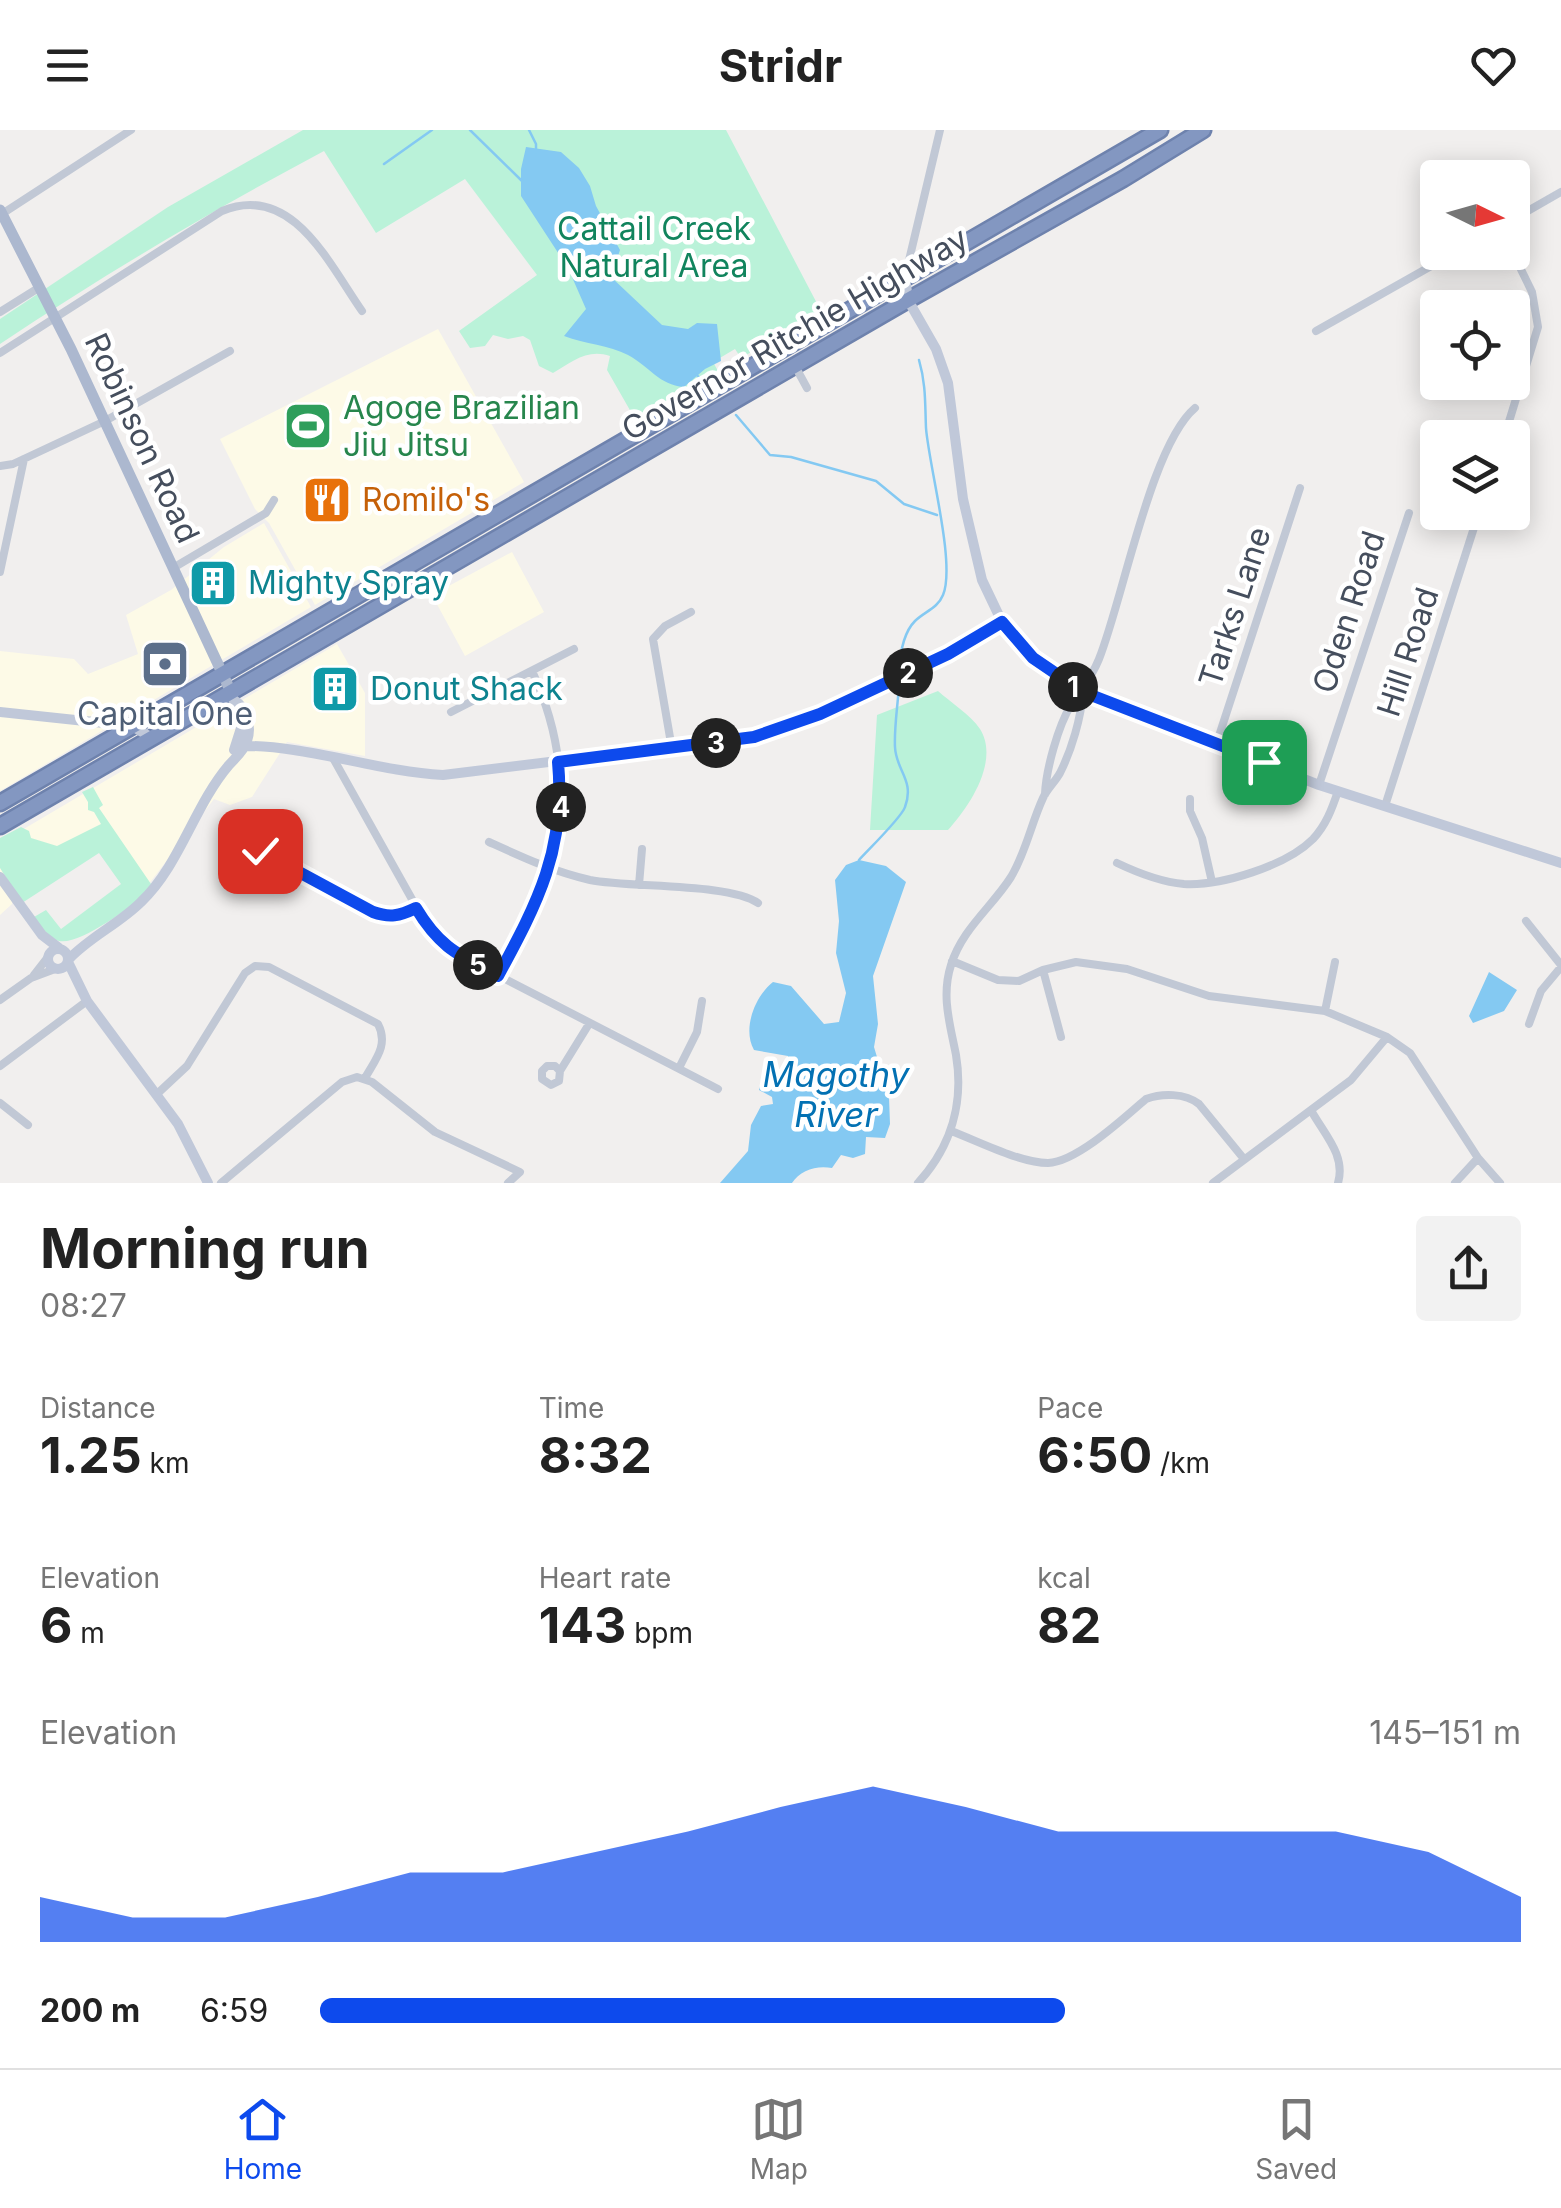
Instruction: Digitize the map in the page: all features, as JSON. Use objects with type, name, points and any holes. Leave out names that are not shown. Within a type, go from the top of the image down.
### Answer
[{"type":"highway","name":"Governor Ritchie Highway","points":[[0,802],[1160,130]]},
{"type":"highway","name":"Governor Ritchie Highway","points":[[0,826],[233,696],[908,300],[1123,180],[1202,130]]},
{"type":"main road","name":"Robinson Road","points":[[1,212],[56,318],[233,696]]},
{"type":"street","points":[[1,212],[131,130]]},
{"type":"street","points":[[940,130],[905,277],[908,300],[945,371],[972,549],[1002,622],[1033,658],[1083,692],[1319,785],[1561,863]]},
{"type":"street","points":[[1530,210],[1561,192]]},
{"type":"street","points":[[0,353],[212,218],[247,204],[273,207],[293,218],[362,312]]},
{"type":"street","points":[[1316,331],[1424,270]]},
{"type":"street","points":[[1510,420],[1538,327],[1532,292],[1521,270]]},
{"type":"street","points":[[0,312],[40,288]]},
{"type":"street","points":[[0,466],[24,459],[104,421],[230,351]]},
{"type":"street","points":[[795,366],[807,388]]},
{"type":"street","points":[[918,1183],[934,1165],[951,1131],[958,1098],[946,1005],[952,961],[968,929],[1014,872],[1045,794],[1046,773],[1070,706],[1083,692],[1099,661],[1156,477],[1182,418],[1195,408]]},
{"type":"street","points":[[0,572],[24,459]]},
{"type":"street","name":"Tarks Lane","points":[[1217,742],[1300,488]]},
{"type":"street","points":[[172,568],[266,513],[274,500]]},
{"type":"street","name":"Oden Road","points":[[1319,785],[1409,512]]},
{"type":"street","name":"Hill Road","points":[[1384,806],[1473,530]]},
{"type":"street","points":[[672,750],[653,639],[665,626],[691,612]]},
{"type":"street","points":[[241,746],[443,775],[754,737],[820,714],[948,654],[1002,622]]},
{"type":"street","points":[[451,712],[574,648]]},
{"type":"street","points":[[498,976],[540,898],[561,812],[558,762],[546,702],[532,671]]},
{"type":"street","points":[[0,1000],[31,978],[63,965],[88,940],[150,894],[241,746],[248,721],[242,704],[233,696]]},
{"type":"street","points":[[0,712],[132,726],[152,738]]},
{"type":"street","points":[[333,758],[432,936],[498,976],[718,1089]]},
{"type":"street","points":[[1117,863],[1168,881],[1235,878],[1310,843],[1327,820],[1338,791]]},
{"type":"street","points":[[1190,799],[1190,812],[1202,838],[1212,882]]},
{"type":"street","points":[[489,842],[550,869],[592,880],[736,894],[758,904]]},
{"type":"street","points":[[640,885],[642,849]]},
{"type":"street","points":[[257,850],[373,912],[399,916],[416,908]]},
{"type":"street","points":[[0,877],[42,935],[60,949],[63,965]]},
{"type":"street","points":[[1526,921],[1561,966],[1540,991],[1529,1024]]},
{"type":"street","points":[[42,935],[48,956],[63,965],[178,1124],[208,1183]]},
{"type":"street","points":[[31,978],[48,956],[88,940]]},
{"type":"street","points":[[952,961],[998,980],[1019,981],[1076,962],[1127,968],[1222,999],[1325,1011],[1387,1037],[1410,1054],[1478,1158],[1500,1183]]},
{"type":"street","points":[[1325,1011],[1335,962]]},
{"type":"street","points":[[156,1094],[188,1066],[245,972],[255,966],[268,966],[378,1024],[383,1034],[382,1046],[365,1078]]},
{"type":"street","points":[[1043,970],[1061,1036]]},
{"type":"street","points":[[0,1066],[88,1001]]},
{"type":"street","points":[[679,1068],[697,1032],[702,1001]]},
{"type":"street","points":[[560,1071],[589,1024]]},
{"type":"street","points":[[1213,1183],[1352,1080],[1387,1037]]},
{"type":"street","points":[[221,1183],[342,1082],[356,1076],[365,1078],[435,1132],[520,1172],[508,1183]]},
{"type":"street","points":[[951,1131],[1030,1160],[1062,1161],[1146,1099],[1157,1094],[1173,1095],[1192,1098],[1244,1159]]},
{"type":"street","points":[[0,1103],[28,1125]]},
{"type":"street","points":[[1312,1112],[1338,1154],[1338,1183]]},
{"type":"street","points":[[1454,1183],[1478,1158]]},
{"type":"shaded area","points":[[438,329],[524,482],[315,605],[269,523],[255,509],[220,439]]},
{"type":"shaded area","points":[[264,523],[311,607],[0,791],[0,651],[74,659],[88,674],[138,654],[126,615],[171,590],[224,547]]},
{"type":"shaded area","points":[[512,552],[544,612],[465,656],[432,595]]},
{"type":"shaded area","points":[[337,644],[365,693],[365,756],[287,742],[252,797],[230,805],[214,799],[148,885],[106,825],[15,877],[12,904],[0,915],[0,843]]},
{"type":"green space","name":"Cattail Creek Natural Area","points":[[303,130],[726,130],[821,311],[741,358],[735,349],[713,362],[718,371],[635,419],[607,370],[610,356],[587,355],[553,373],[539,366],[530,340],[523,336],[508,339],[493,335],[485,346],[470,348],[459,331],[537,275],[465,179],[376,233],[324,151],[160,243],[0,344],[0,319],[168,207]]},
{"type":"green space","points":[[938,691],[980,729],[986,755],[979,783],[948,830],[870,830],[877,715]]},
{"type":"green space","points":[[93,787],[103,805],[99,808],[151,884],[146,896],[101,926],[76,939],[56,940],[34,917],[46,910],[61,929],[121,884],[99,853],[22,903],[0,868],[0,838],[21,827],[29,831],[31,838],[57,846],[101,824],[94,812],[88,810],[82,792]]},
{"type":"water","points":[[526,147],[561,152],[579,168],[620,250],[611,277],[662,325],[688,329],[697,323],[717,324],[721,361],[684,387],[675,386],[621,352],[564,336],[586,309],[568,268],[521,196]]},
{"type":"water","name":"Magothy River","points":[[859,860],[886,866],[906,882],[873,976],[878,1024],[874,1047],[889,1097],[890,1124],[885,1138],[866,1137],[865,1154],[853,1158],[841,1155],[832,1168],[809,1170],[792,1183],[720,1183],[748,1151],[751,1125],[761,1106],[773,1104],[772,1097],[759,1090],[761,1082],[789,1071],[788,1056],[754,1050],[751,1042],[752,1013],[761,996],[773,982],[791,986],[824,1024],[839,1022],[846,993],[836,953],[839,921],[835,880],[846,865]]},
{"type":"water","points":[[1489,972],[1517,990],[1504,1011],[1473,1023],[1469,1016]]},
{"type":"waterway","points":[[384,164],[432,130]]},
{"type":"waterway","points":[[470,130],[522,181]]},
{"type":"waterway","points":[[529,130],[536,152]]},
{"type":"waterway","points":[[899,671],[908,631],[941,599],[946,581],[944,539],[919,360]]},
{"type":"waterway","points":[[696,374],[703,382]]},
{"type":"waterway","points":[[736,415],[770,455],[791,457],[876,481],[904,504],[937,515]]},
{"type":"waterway","points":[[859,860],[905,807],[908,790],[895,747],[899,684]]},
{"type":"place","name":"Agoge Brazilian Jiu Jitsu","points":[[308,426]]},
{"type":"place","name":"Romilo's","points":[[327,500]]},
{"type":"place","name":"Mighty Spray","points":[[213,583]]},
{"type":"place","name":"Capital One","points":[[165,664]]},
{"type":"place","name":"Donut Shack","points":[[335,689]]},
{"type":"route","points":[[260,851],[373,912],[399,916],[416,908],[432,936],[498,976],[540,898],[550,869],[561,812],[558,762],[754,737],[820,714],[948,654],[1002,622],[1033,658],[1083,692],[1264,762]]}]
